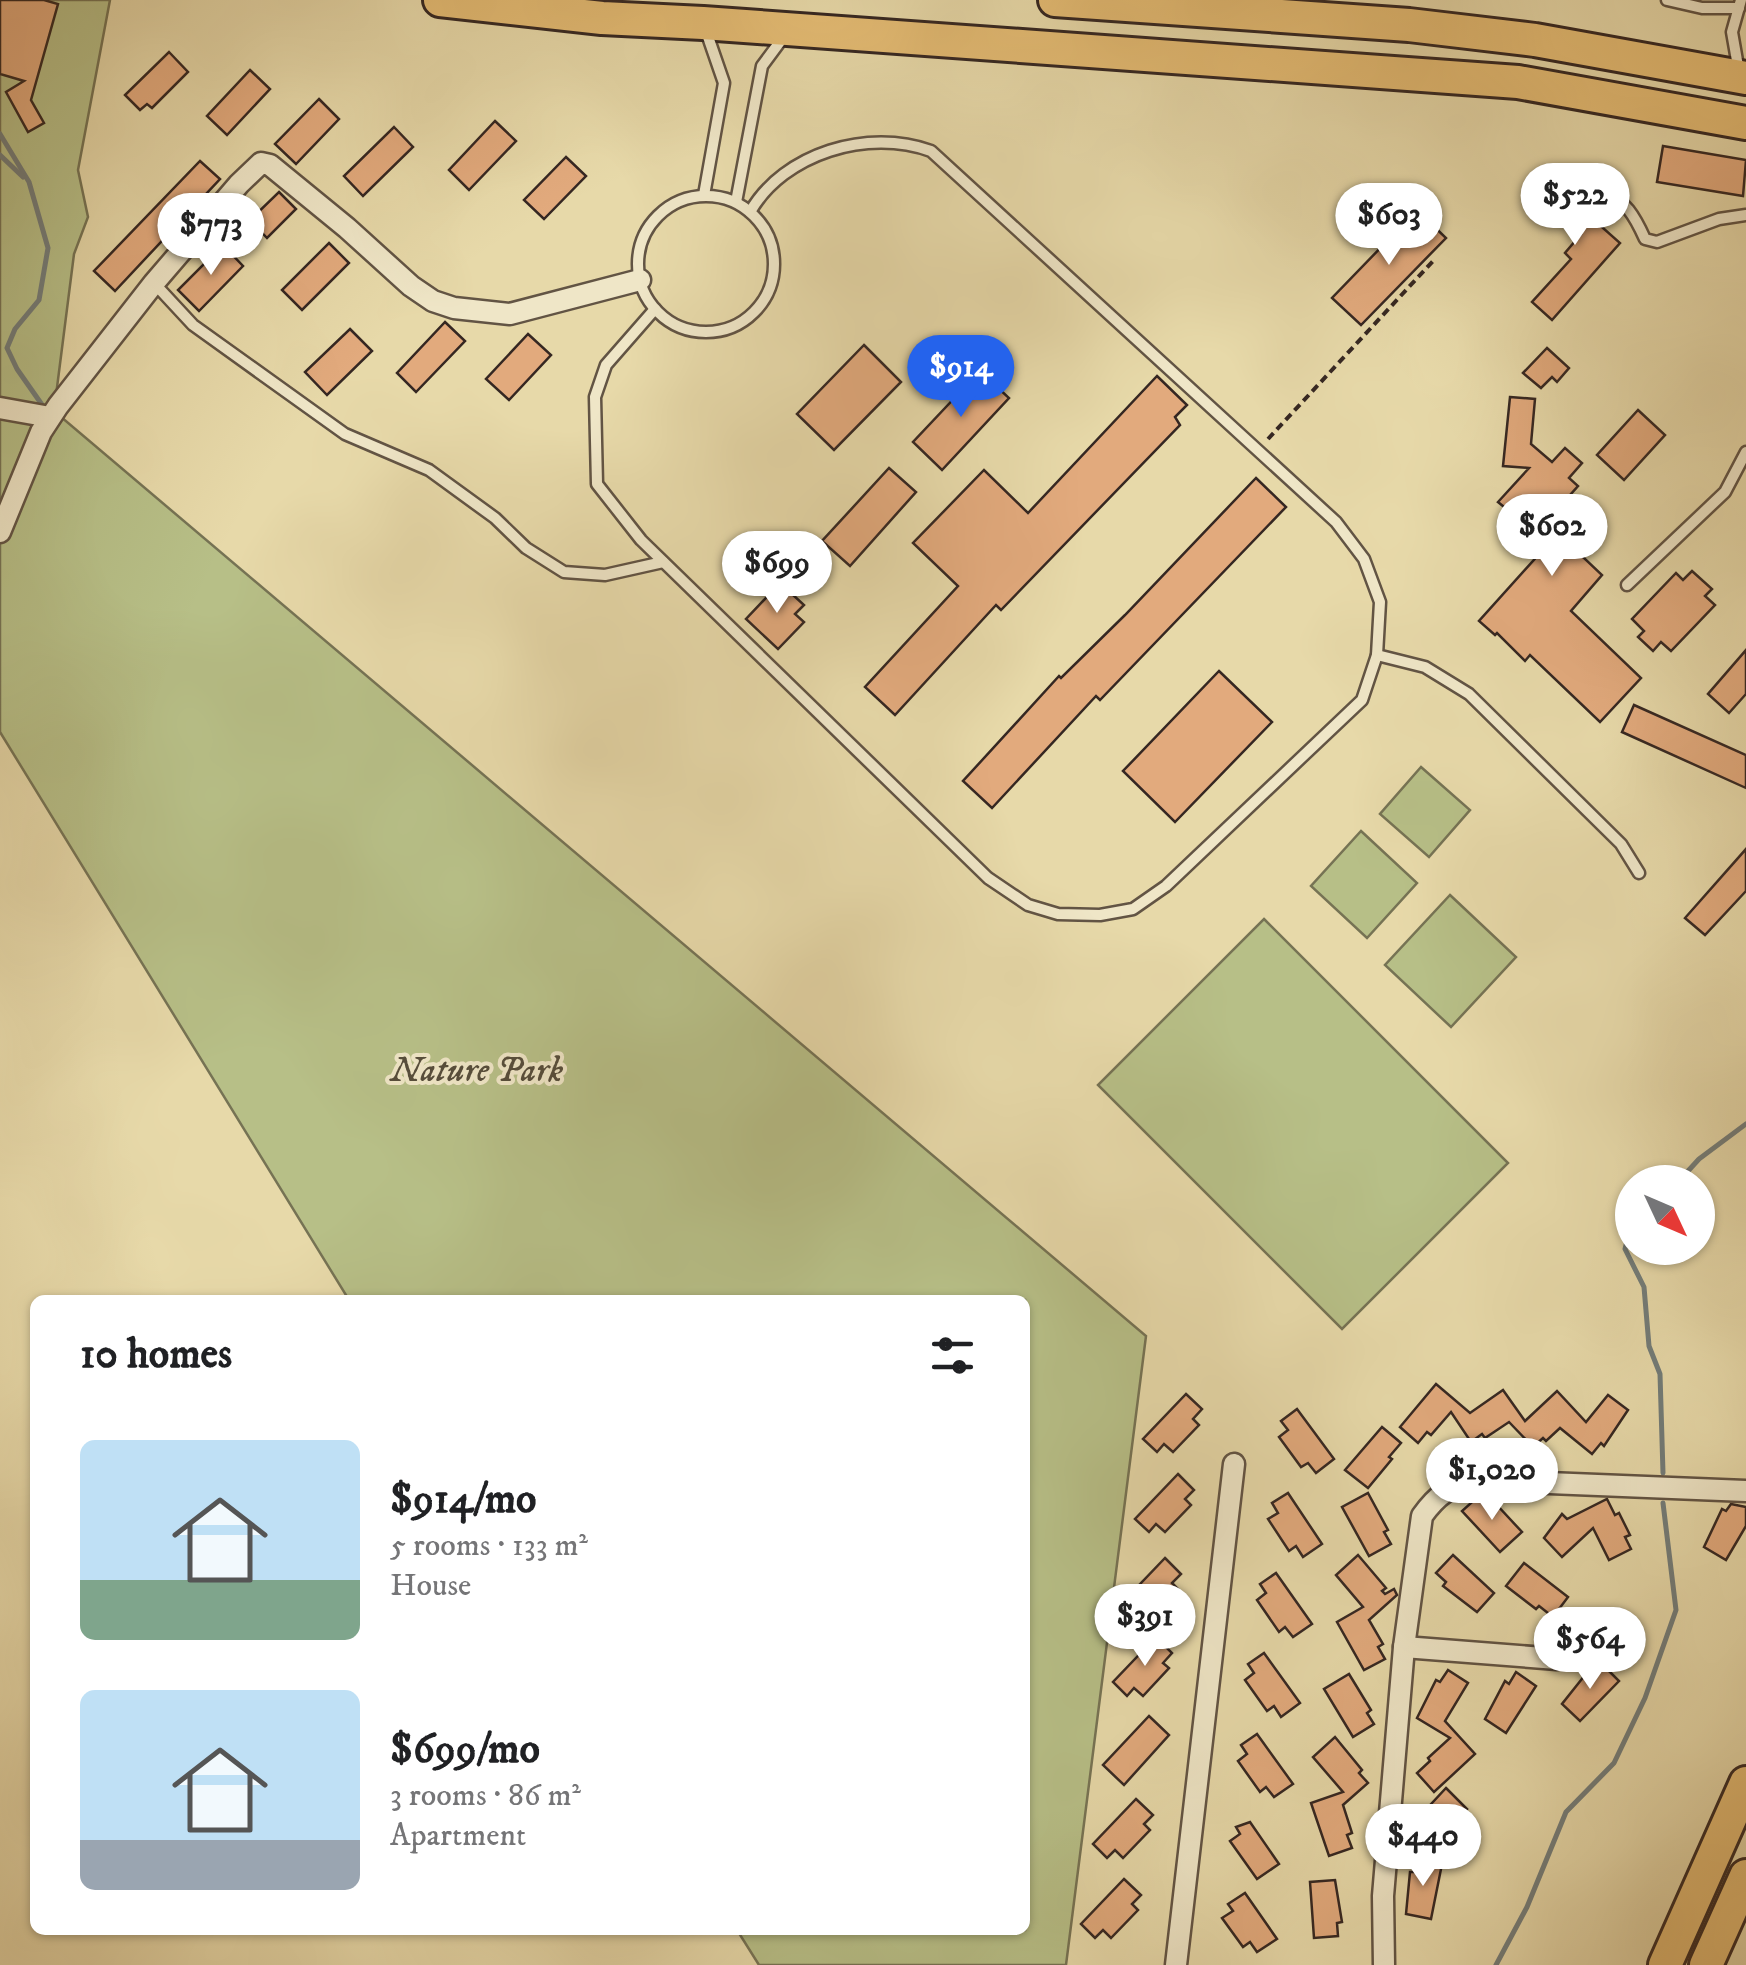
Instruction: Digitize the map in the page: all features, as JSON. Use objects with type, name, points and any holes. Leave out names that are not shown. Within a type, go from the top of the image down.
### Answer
[{"type":"main road","points":[[440,0],[585,17],[703,22],[1518,82],[1746,123]]},
{"type":"main road","points":[[1054,0],[1409,25],[1535,40],[1743,78]]},
{"type":"main road","points":[[1665,1965],[1746,1783]]},
{"type":"main road","points":[[1715,1957],[1746,1876]]},
{"type":"street","points":[[0,532],[50,417],[154,283],[261,163],[270,165],[434,302],[510,314],[640,280]]},
{"type":"street","points":[[0,408],[50,417]]},
{"type":"street","points":[[1176,1965],[1234,1464]]},
{"type":"street","points":[[1384,1965],[1383,1896],[1404,1648],[1422,1516],[1435,1498],[1453,1486],[1474,1480],[1746,1491]]},
{"type":"street","points":[[1404,1648],[1557,1658]]},
{"type":"lane","points":[[1667,0],[1702,8],[1740,4],[1732,32],[1743,78]]},
{"type":"lane","points":[[703,22],[724,82],[704,196]]},
{"type":"lane","points":[[736,202],[762,66],[783,36],[795,31]]},
{"type":"lane","points":[[656,310],[606,365],[595,397],[597,484],[612,507],[662,562],[988,878],[1028,905],[1058,914],[1100,916],[1132,909],[1166,886],[1362,700],[1377,655],[1380,602],[1364,559],[1336,522],[931,151],[918,146],[877,143],[826,152],[780,176],[750,212]]},
{"type":"lane","points":[[1601,192],[1610,194],[1633,212],[1646,239],[1657,242],[1719,219],[1746,215]]},
{"type":"lane","points":[[704,196],[736,202],[762,224],[774,256],[774,273],[760,304],[734,326],[717,331],[684,328],[656,310],[640,280],[638,262],[647,230],[671,205],[704,196]]},
{"type":"lane","points":[[154,283],[194,325],[344,434],[429,470],[494,518],[526,548],[564,572],[605,575],[662,562]]},
{"type":"lane","points":[[1627,585],[1725,492],[1746,452]]},
{"type":"lane","points":[[1377,655],[1425,667],[1469,694],[1612,834],[1640,873]]},
{"type":"path","points":[[1258,450],[1434,262]]},
{"type":"green space","name":"Nature Park","points":[[0,0],[110,0],[78,170],[88,217],[74,254],[54,411],[1146,1336],[1066,1965],[759,1965],[740,1935],[1030,1935],[1030,1295],[346,1295],[0,732]]},
{"type":"green space","points":[[1421,767],[1470,810],[1429,857],[1380,814]]},
{"type":"green space","points":[[1361,831],[1417,883],[1367,938],[1311,886]]},
{"type":"green space","points":[[1450,895],[1516,957],[1451,1027],[1385,965]]},
{"type":"green space","points":[[1264,919],[1508,1163],[1342,1329],[1098,1085]]},
{"type":"building","points":[[0,0],[44,0],[58,4],[31,100],[44,123],[28,132],[6,92],[24,81],[0,74]]},
{"type":"building","points":[[169,52],[188,72],[152,108],[147,104],[140,110],[125,95]]},
{"type":"building","points":[[250,70],[270,89],[227,135],[207,116]]},
{"type":"building","points":[[319,99],[339,119],[296,164],[275,144]]},
{"type":"building","points":[[495,121],[516,141],[469,190],[449,170]]},
{"type":"building","points":[[394,127],[413,147],[363,196],[344,176]]},
{"type":"building","points":[[1663,146],[1746,160],[1743,196],[1657,182]]},
{"type":"building","points":[[566,157],[586,176],[544,219],[524,200]]},
{"type":"building","points":[[200,161],[220,179],[115,291],[94,271]]},
{"type":"building","points":[[1574,169],[1590,185],[1572,203],[1591,223],[1594,220],[1620,243],[1552,320],[1532,302],[1571,259],[1565,253],[1581,234],[1545,198]]},
{"type":"building","points":[[279,192],[296,209],[267,238],[250,220]]},
{"type":"building","points":[[1417,210],[1446,238],[1361,325],[1332,298]]},
{"type":"building","points":[[329,243],[349,263],[302,310],[282,290]]},
{"type":"building","points":[[223,245],[243,266],[199,311],[178,290]]},
{"type":"building","points":[[445,322],[465,341],[416,392],[397,373]]},
{"type":"building","points":[[350,329],[372,351],[327,395],[305,372]]},
{"type":"building","points":[[528,334],[551,355],[509,400],[486,379]]},
{"type":"building","points":[[864,345],[901,382],[834,450],[797,414]]},
{"type":"building","points":[[1547,348],[1569,368],[1557,382],[1552,377],[1541,388],[1523,373]]},
{"type":"building","points":[[980,371],[1009,398],[942,470],[913,442]]},
{"type":"building","points":[[1157,376],[1187,405],[1175,417],[1180,425],[1001,610],[996,605],[895,715],[865,687],[958,586],[913,543],[984,470],[1028,513]]},
{"type":"building","points":[[1510,397],[1535,399],[1531,444],[1552,462],[1565,448],[1582,463],[1569,478],[1578,486],[1546,522],[1602,575],[1571,611],[1641,678],[1600,722],[1530,655],[1525,661],[1479,621],[1541,552],[1503,518],[1509,511],[1498,502],[1529,468],[1503,466]]},
{"type":"building","points":[[1638,410],[1665,435],[1624,480],[1597,455]]},
{"type":"building","points":[[889,468],[916,492],[850,566],[822,541]]},
{"type":"building","points":[[1256,478],[1286,507],[1100,700],[1096,696],[992,808],[963,781],[1059,676],[1125,615]]},
{"type":"building","points":[[1692,571],[1712,589],[1705,596],[1715,605],[1671,651],[1661,642],[1653,651],[1638,637],[1644,631],[1632,619],[1676,573],[1683,580]]},
{"type":"building","points":[[780,583],[804,605],[795,614],[804,622],[778,649],[746,619]]},
{"type":"building","points":[[1746,650],[1746,694],[1729,713],[1708,694]]},
{"type":"building","points":[[1219,671],[1272,722],[1175,822],[1123,771]]},
{"type":"building","points":[[1634,705],[1746,755],[1746,788],[1622,732]]},
{"type":"building","points":[[1746,849],[1746,891],[1705,935],[1685,918]]},
{"type":"building","points":[[1436,1384],[1470,1413],[1503,1390],[1525,1421],[1557,1391],[1586,1422],[1608,1395],[1628,1410],[1604,1446],[1601,1443],[1592,1454],[1560,1428],[1533,1447],[1509,1422],[1471,1442],[1451,1412],[1431,1435],[1427,1432],[1418,1443],[1400,1427]]},
{"type":"building","points":[[1186,1394],[1202,1409],[1193,1419],[1199,1425],[1173,1452],[1164,1444],[1157,1452],[1143,1439]]},
{"type":"building","points":[[1297,1409],[1334,1459],[1316,1473],[1308,1463],[1301,1467],[1279,1437],[1288,1430],[1281,1421]]},
{"type":"building","points":[[1382,1427],[1401,1443],[1368,1488],[1345,1470]]},
{"type":"building","points":[[1178,1474],[1194,1490],[1185,1499],[1191,1505],[1165,1532],[1156,1524],[1149,1532],[1135,1519]]},
{"type":"building","points":[[1288,1493],[1322,1544],[1303,1557],[1296,1546],[1289,1551],[1268,1519],[1278,1513],[1272,1503]]},
{"type":"building","points":[[1368,1493],[1388,1530],[1384,1532],[1391,1544],[1369,1556],[1342,1507]]},
{"type":"building","points":[[1481,1494],[1522,1532],[1500,1552],[1462,1511]]},
{"type":"building","points":[[1607,1499],[1630,1535],[1625,1537],[1631,1549],[1609,1560],[1593,1528],[1562,1557],[1544,1538],[1562,1514],[1567,1519]]},
{"type":"building","points":[[1731,1504],[1746,1507],[1746,1526],[1726,1560],[1704,1547],[1722,1509],[1726,1511]]},
{"type":"building","points":[[1358,1555],[1386,1588],[1382,1591],[1385,1594],[1394,1589],[1397,1595],[1369,1620],[1383,1644],[1378,1647],[1385,1659],[1364,1670],[1337,1622],[1363,1607],[1336,1575]]},
{"type":"building","points":[[1453,1555],[1494,1593],[1477,1612],[1443,1586],[1446,1582],[1436,1573]]},
{"type":"building","points":[[1165,1558],[1181,1574],[1172,1583],[1178,1589],[1152,1617],[1143,1608],[1136,1616],[1122,1603]]},
{"type":"building","points":[[1524,1563],[1568,1597],[1553,1617],[1506,1586]]},
{"type":"building","points":[[1276,1573],[1312,1624],[1293,1637],[1285,1627],[1279,1632],[1257,1600],[1266,1593],[1260,1584]]},
{"type":"building","points":[[1590,1614],[1629,1644],[1615,1654],[1587,1617]]},
{"type":"building","points":[[1156,1637],[1172,1653],[1163,1663],[1169,1668],[1143,1696],[1134,1688],[1127,1696],[1113,1682]]},
{"type":"building","points":[[1264,1653],[1300,1703],[1281,1717],[1274,1706],[1267,1711],[1245,1680],[1254,1673],[1248,1664]]},
{"type":"building","points":[[1602,1664],[1619,1681],[1580,1721],[1562,1704],[1589,1670],[1592,1674]]},
{"type":"building","points":[[1448,1670],[1468,1683],[1445,1721],[1475,1754],[1434,1792],[1417,1773],[1450,1738],[1417,1718],[1436,1680],[1440,1682]]},
{"type":"building","points":[[1516,1672],[1536,1686],[1506,1733],[1485,1719],[1505,1681],[1509,1684]]},
{"type":"building","points":[[1349,1674],[1371,1710],[1367,1713],[1374,1724],[1353,1737],[1324,1689]]},
{"type":"building","points":[[1149,1716],[1169,1735],[1124,1785],[1103,1765]]},
{"type":"building","points":[[1257,1734],[1293,1784],[1274,1797],[1266,1787],[1260,1792],[1238,1761],[1247,1754],[1241,1745]]},
{"type":"building","points":[[1335,1737],[1368,1783],[1343,1805],[1352,1833],[1347,1835],[1352,1848],[1329,1856],[1311,1803],[1343,1792],[1313,1757]]},
{"type":"building","points":[[1446,1788],[1467,1809],[1429,1849],[1410,1832]]},
{"type":"building","points":[[1136,1799],[1153,1815],[1144,1824],[1150,1830],[1123,1858],[1115,1850],[1107,1858],[1093,1844]]},
{"type":"building","points":[[1250,1822],[1279,1864],[1257,1879],[1230,1841],[1240,1834],[1236,1827]]},
{"type":"building","points":[[1418,1859],[1442,1864],[1431,1919],[1406,1914],[1410,1872],[1415,1872]]},
{"type":"building","points":[[1124,1879],[1141,1895],[1132,1904],[1138,1910],[1111,1938],[1103,1930],[1095,1938],[1081,1924]]},
{"type":"building","points":[[1335,1880],[1342,1922],[1337,1923],[1338,1936],[1314,1938],[1310,1882]]},
{"type":"building","points":[[1245,1893],[1277,1939],[1257,1952],[1250,1942],[1243,1947],[1222,1918],[1233,1911],[1228,1904]]},
{"type":"waterway","points":[[0,134],[29,182],[48,248],[39,300],[15,329],[7,348],[45,409]]},
{"type":"waterway","points":[[0,155],[23,177]]},
{"type":"waterway","points":[[1694,1165],[1746,1124]]},
{"type":"waterway","points":[[1633,1265],[1644,1287],[1649,1346],[1660,1374],[1663,1473]]},
{"type":"waterway","points":[[1496,1965],[1527,1907],[1566,1812],[1614,1763],[1645,1698],[1676,1610],[1663,1503]]}]
